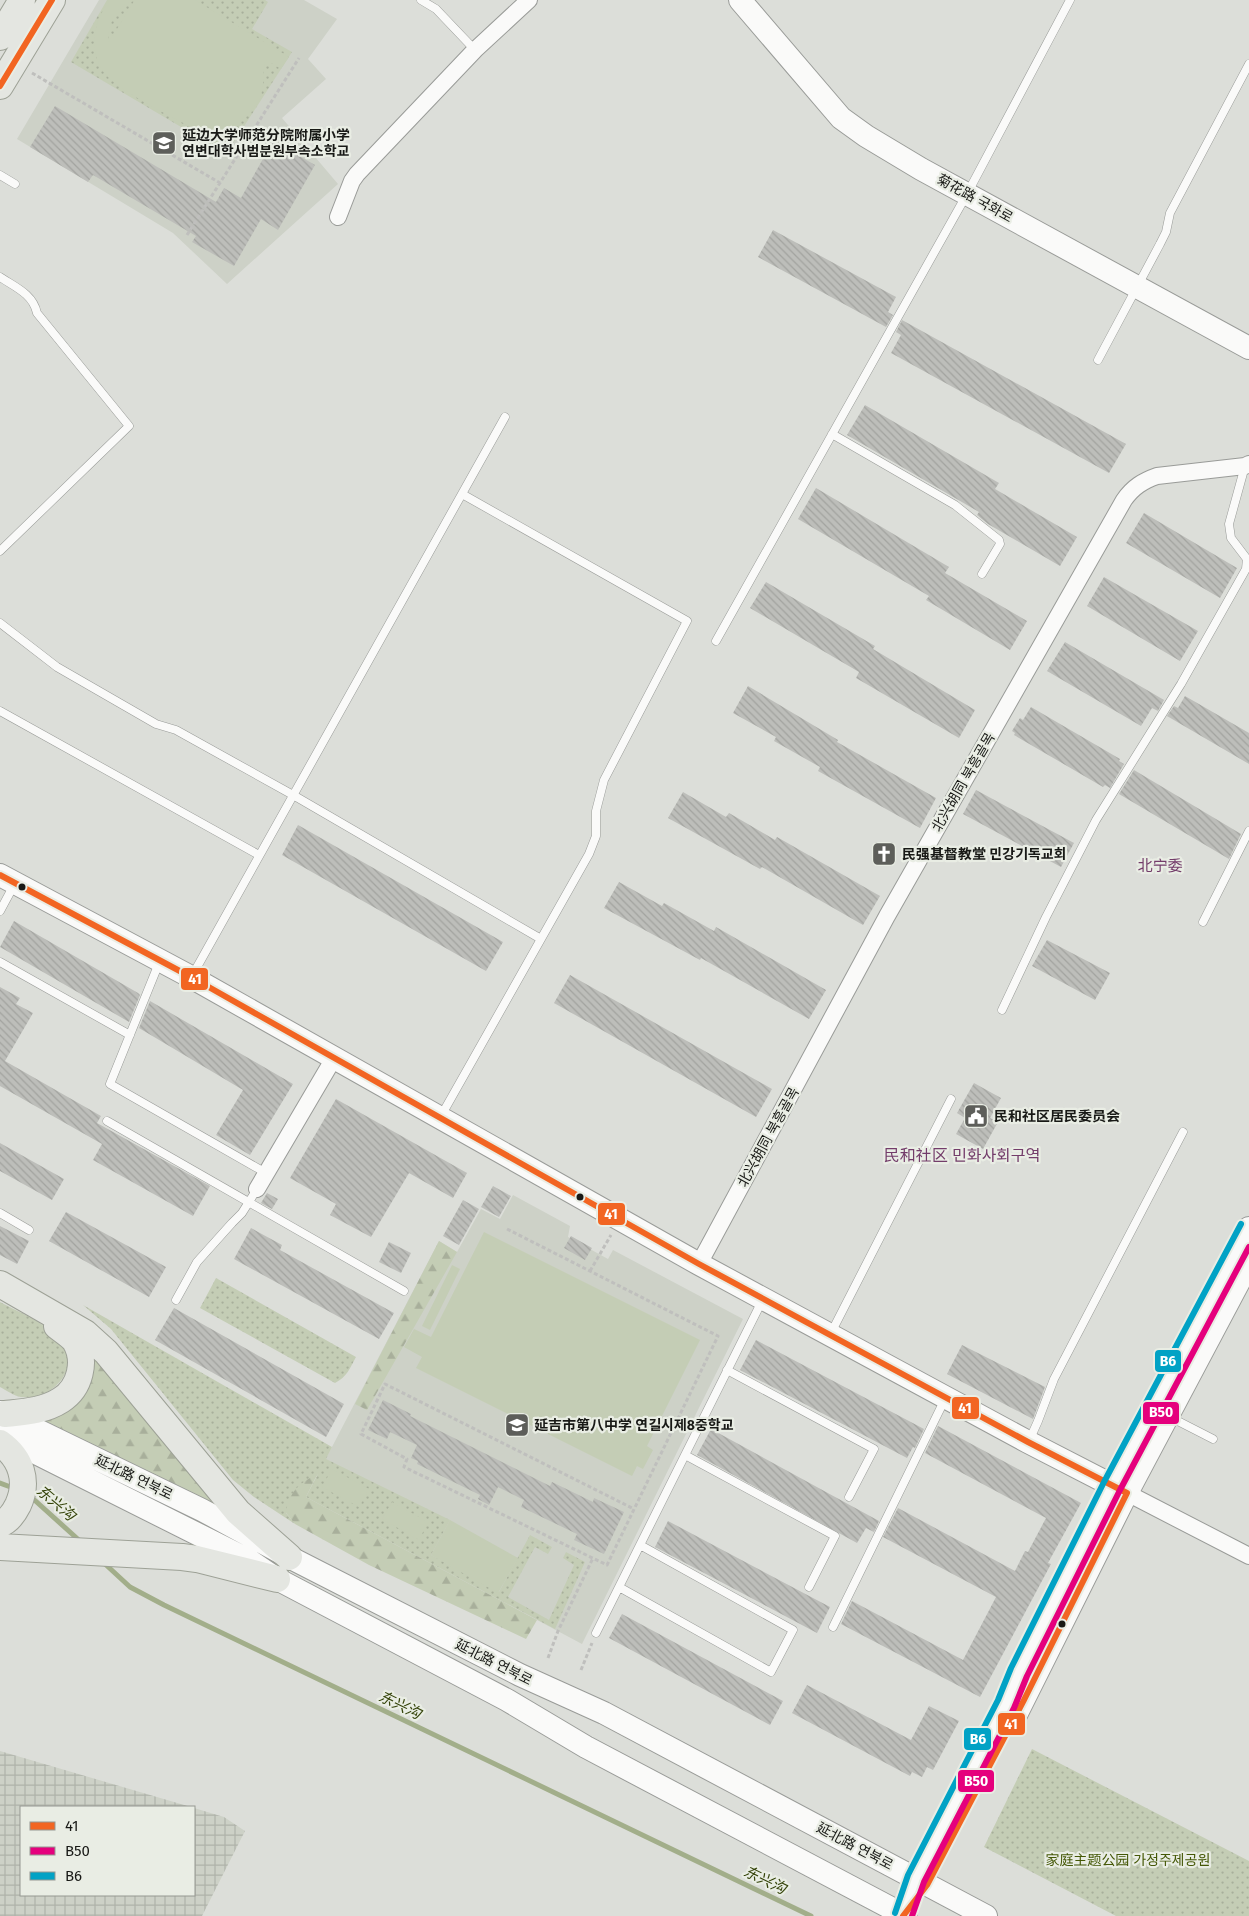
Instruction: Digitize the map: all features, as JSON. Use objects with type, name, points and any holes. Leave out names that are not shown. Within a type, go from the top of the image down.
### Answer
[{"type":"main road","points":[[0,37],[22,0]]},
{"type":"main road","points":[[0,86],[52,0]]},
{"type":"main road","name":"菊花路 국화로","points":[[740,0],[841,118],[866,136],[967,194],[1249,348]]},
{"type":"main road","points":[[8,879],[191,977],[699,1264],[1028,1442],[1120,1489]]},
{"type":"main road","points":[[904,1916],[921,1882],[1019,1709],[1120,1489],[1249,1228]]},
{"type":"main road","points":[[1120,1489],[1168,1416],[1249,1263]]},
{"type":"main road","points":[[0,1284],[85,1333],[106,1352],[283,1568]]},
{"type":"main road","points":[[0,1293],[46,1319],[70,1336],[78,1347],[81,1364],[79,1377],[71,1391],[62,1399],[51,1405],[2,1420]]},
{"type":"main road","name":"延北路 연북로","points":[[2,1420],[202,1510],[283,1568],[586,1747],[904,1916]]},
{"type":"main road","points":[[0,1443],[9,1451],[20,1467],[24,1488],[22,1497],[13,1514],[1,1531],[63,1550],[198,1559],[283,1568]]},
{"type":"main road","name":"延北路 연북로","points":[[283,1568],[604,1713],[986,1916]]},
{"type":"street","points":[[338,217],[352,181],[357,174],[475,50],[529,0]]},
{"type":"street","name":"北兴胡同 북흥골목","points":[[699,1264],[887,916],[1124,500],[1131,490],[1143,481],[1157,476],[1247,465]]},
{"type":"street","points":[[253,1196],[334,1058]]},
{"type":"street","points":[[1120,1489],[1249,1556]]},
{"type":"lane","points":[[421,0],[436,10],[475,50]]},
{"type":"lane","points":[[716,641],[967,194],[1070,0]]},
{"type":"lane","points":[[1098,360],[1166,232],[1170,212],[1249,64]]},
{"type":"lane","points":[[0,175],[15,184]]},
{"type":"lane","points":[[0,277],[28,295],[35,304],[37,313],[129,426],[0,551]]},
{"type":"lane","points":[[191,977],[505,417]]},
{"type":"lane","points":[[832,434],[955,505],[999,540],[1000,544],[982,574]]},
{"type":"lane","points":[[1002,1010],[1046,917],[1096,820],[1181,684],[1246,569],[1247,559],[1231,538],[1229,524],[1247,465]]},
{"type":"lane","points":[[440,1118],[589,854],[596,836],[596,811],[604,780],[687,621],[462,494]]},
{"type":"lane","points":[[0,623],[56,667],[156,724],[176,730],[293,795],[541,939]]},
{"type":"lane","points":[[0,711],[259,855]]},
{"type":"lane","points":[[1203,922],[1249,831]]},
{"type":"lane","points":[[0,911],[8,879]]},
{"type":"lane","points":[[160,961],[110,1084],[266,1174]]},
{"type":"lane","points":[[0,962],[130,1035]]},
{"type":"lane","points":[[830,1335],[952,1099]]},
{"type":"lane","points":[[107,1121],[253,1196],[404,1291]]},
{"type":"lane","points":[[1028,1442],[1054,1379],[1183,1132]]},
{"type":"lane","points":[[176,1300],[196,1262],[242,1213],[253,1196]]},
{"type":"lane","points":[[0,1213],[29,1230]]},
{"type":"lane","points":[[596,1633],[763,1299]]},
{"type":"lane","points":[[727,1370],[874,1449],[849,1497]]},
{"type":"lane","points":[[833,1626],[946,1397]]},
{"type":"lane","points":[[1168,1416],[1213,1439]]},
{"type":"lane","points":[[685,1455],[835,1536],[809,1587]]},
{"type":"lane","points":[[618,1587],[771,1672],[794,1630],[640,1545]]},
{"type":"path","points":[[187,235],[299,58]]},
{"type":"path","points":[[14,63],[220,183]]},
{"type":"path","points":[[590,1271],[619,1219]]},
{"type":"path","points":[[507,1229],[718,1336],[607,1565],[404,1468],[407,1459],[361,1434],[385,1384],[634,1509]]},
{"type":"path","points":[[548,1658],[558,1631],[593,1558]]},
{"type":"path","points":[[581,1670],[596,1633]]},
{"type":"shaded area","name":"延边大学师范分院附属小学 연변대학사범분원부속소학교","points":[[99,0],[304,0],[337,19],[308,59],[326,79],[282,118],[338,184],[227,284],[173,233],[17,139]]},
{"type":"shaded area","name":"延吉市第八中学 연길시제8중학교","points":[[513,1195],[570,1226],[568,1237],[608,1259],[613,1250],[743,1319],[582,1644],[306,1497],[439,1241],[457,1252],[481,1209],[500,1219]]},
{"type":"shaded area","points":[[0,1751],[188,1806],[20,1806],[20,1896],[195,1896],[195,1808],[224,1817],[245,1831],[202,1916],[0,1916]]},
{"type":"green space","points":[[107,0],[265,0],[268,2],[252,29],[292,52],[232,145],[223,146],[220,150],[71,62]]},
{"type":"green space","points":[[110,0],[195,0],[289,57],[281,69],[266,60],[262,91],[257,103],[252,110],[226,128],[220,135],[181,122],[132,95],[108,77],[97,59],[94,38],[99,18]],"holes":[[[134,1],[109,42],[109,29],[114,16],[123,6]]]},
{"type":"green space","points":[[484,1232],[700,1340],[647,1446],[653,1450],[643,1469],[637,1466],[632,1476],[416,1368],[422,1357],[404,1347],[414,1329],[431,1337]]},
{"type":"green space","points":[[439,1241],[457,1252],[367,1410],[355,1404]]},
{"type":"green space","points":[[452,1265],[460,1269],[430,1330],[422,1326]]},
{"type":"green space","points":[[216,1278],[356,1357],[348,1372],[335,1383],[200,1308]]},
{"type":"green space","points":[[0,1302],[42,1324],[62,1343],[67,1354],[68,1364],[60,1382],[52,1389],[32,1397],[21,1397],[0,1387]]},
{"type":"green space","points":[[83,1305],[332,1447],[326,1459],[450,1520],[431,1555],[499,1592],[530,1535],[552,1547],[548,1554],[535,1547],[508,1597],[549,1620],[574,1565],[563,1558],[566,1552],[585,1562],[555,1629],[306,1497],[318,1474],[286,1513],[295,1524],[254,1497],[233,1480],[111,1329]]},
{"type":"green space","points":[[97,1360],[219,1508],[39,1419],[89,1361]]},
{"type":"green space","points":[[332,1469],[369,1489],[359,1507],[322,1487]]},
{"type":"green space","points":[[318,1473],[306,1497],[537,1620],[526,1639],[369,1565],[295,1524],[286,1513],[287,1505],[296,1488]]},
{"type":"green space","points":[[392,1502],[428,1522],[419,1540],[382,1519]]},
{"type":"green space","points":[[450,1520],[518,1558],[498,1593],[431,1555]]},
{"type":"green space","name":"家庭主题公园 가정주제공원","points":[[1032,1749],[1249,1861],[1249,1916],[1116,1916],[984,1847]]},
{"type":"building","points":[[55,106],[216,202],[224,188],[241,198],[273,141],[315,165],[278,230],[261,219],[234,266],[192,242],[196,236],[93,175],[88,182],[30,147]]},
{"type":"building","points":[[773,230],[896,297],[888,312],[893,315],[886,327],[758,257]]},
{"type":"building","points":[[902,320],[1126,444],[1109,473],[891,353],[901,335],[896,332]]},
{"type":"building","points":[[865,405],[999,483],[995,489],[1077,537],[1060,566],[988,524],[977,515],[979,512],[847,435]]},
{"type":"building","points":[[816,488],[949,567],[945,573],[1027,621],[1010,650],[926,600],[929,596],[798,519]]},
{"type":"building","points":[[1144,513],[1237,568],[1220,598],[1126,543]]},
{"type":"building","points":[[1104,577],[1198,631],[1180,661],[1087,606]]},
{"type":"building","points":[[766,582],[875,646],[873,649],[975,710],[959,738],[856,678],[859,672],[750,608]]},
{"type":"building","points":[[1065,642],[1164,700],[1158,711],[1152,708],[1141,726],[1047,671]]},
{"type":"building","points":[[748,686],[838,740],[837,742],[936,798],[920,828],[818,771],[820,767],[774,741],[776,737],[733,713]]},
{"type":"building","points":[[1185,696],[1249,733],[1249,764],[1167,716],[1174,706],[1178,708]]},
{"type":"building","points":[[1031,707],[1120,759],[1119,761],[1124,764],[1110,788],[1105,785],[1103,787],[1014,735],[1015,733],[1012,731],[1020,718],[1023,720]]},
{"type":"building","points":[[1134,770],[1241,834],[1229,859],[1119,794]]},
{"type":"building","points":[[976,790],[1074,843],[1061,867],[963,814]]},
{"type":"building","points":[[683,792],[726,817],[729,813],[775,840],[777,837],[880,896],[863,925],[762,867],[760,869],[668,818]]},
{"type":"building","points":[[298,825],[503,942],[486,971],[282,855]]},
{"type":"building","points":[[619,882],[662,906],[664,903],[714,931],[716,927],[826,990],[809,1019],[701,958],[700,960],[604,908]]},
{"type":"building","points":[[14,921],[138,993],[140,995],[129,1022],[0,947]]},
{"type":"building","points":[[1047,940],[1110,973],[1095,1000],[1032,966]]},
{"type":"building","points":[[570,975],[772,1089],[756,1117],[554,1003]]},
{"type":"building","points":[[0,987],[20,998],[16,1004],[33,1013],[5,1061],[101,1116],[97,1123],[210,1186],[193,1216],[93,1160],[102,1144],[0,1086]]},
{"type":"building","points":[[150,1001],[293,1084],[250,1155],[216,1135],[243,1090],[139,1028]]},
{"type":"building","name":"民和社区居民委员会","points":[[974,1083],[1001,1098],[990,1118],[998,1122],[983,1149],[956,1134],[965,1118],[957,1113]]},
{"type":"building","points":[[336,1099],[467,1173],[453,1198],[409,1173],[371,1237],[330,1215],[336,1204],[290,1178]]},
{"type":"building","points":[[0,1143],[64,1179],[52,1200],[0,1171]]},
{"type":"building","points":[[493,1186],[511,1196],[499,1217],[481,1207]]},
{"type":"building","points":[[267,1193],[278,1199],[272,1209],[261,1203]]},
{"type":"building","points":[[463,1200],[479,1209],[459,1245],[443,1236]]},
{"type":"building","points":[[66,1212],[166,1267],[149,1297],[49,1241]]},
{"type":"building","points":[[0,1226],[29,1241],[17,1264],[0,1255]]},
{"type":"building","points":[[251,1228],[282,1245],[280,1250],[394,1313],[379,1339],[234,1259]]},
{"type":"building","points":[[571,1236],[592,1248],[585,1260],[564,1248]]},
{"type":"building","points":[[389,1242],[411,1253],[401,1273],[379,1262]]},
{"type":"building","points":[[174,1308],[344,1404],[326,1437],[155,1340]]},
{"type":"building","points":[[756,1340],[924,1429],[915,1448],[913,1447],[907,1458],[740,1370]]},
{"type":"building","points":[[962,1345],[1045,1387],[1033,1419],[947,1374]]},
{"type":"building","points":[[383,1400],[411,1414],[410,1416],[550,1486],[552,1482],[593,1502],[594,1498],[624,1512],[604,1554],[574,1540],[577,1534],[521,1507],[524,1500],[498,1487],[489,1505],[478,1499],[480,1495],[417,1464],[418,1461],[411,1458],[417,1445],[390,1432],[387,1439],[368,1430]]},
{"type":"building","points":[[938,1426],[1081,1503],[1048,1563],[1051,1564],[980,1697],[841,1624],[852,1601],[963,1660],[996,1597],[883,1537],[898,1508],[1015,1571],[1025,1551],[1028,1552],[1046,1518],[925,1453]]},
{"type":"building","points":[[711,1429],[879,1521],[874,1532],[866,1528],[857,1543],[697,1455]]},
{"type":"building","points":[[668,1521],[830,1607],[817,1633],[655,1547]]},
{"type":"building","points":[[622,1614],[783,1701],[770,1725],[609,1638]]},
{"type":"building","points":[[807,1685],[911,1740],[929,1706],[959,1721],[933,1770],[927,1767],[922,1777],[912,1772],[910,1776],[792,1713]]},
{"type":"waterway","name":"东兴沟","points":[[0,1483],[16,1489]]},
{"type":"waterway","name":"东兴沟","points":[[30,1496],[81,1542]]},
{"type":"waterway","name":"东兴沟","points":[[104,1563],[130,1587],[164,1605],[811,1916]]},
{"type":"transit line","name":"41","points":[[0,86],[52,0]]},
{"type":"transit line","name":"41","points":[[0,875],[191,977],[699,1264],[1028,1442],[1127,1493],[1024,1700],[927,1885],[903,1916]]},
{"type":"transit line","name":"B6","points":[[895,1913],[908,1875],[998,1700],[1011,1668],[1104,1482],[1241,1224]]},
{"type":"transit line","name":"B50","points":[[912,1916],[924,1882],[1014,1708],[1027,1676],[1120,1490],[1249,1247]]},
{"type":"place","name":"延边大学师范分院附属小学 연변대학사범분원부속소학교","points":[[164,143]]},
{"type":"place","name":"民强基督教堂 민강기독교회","points":[[884,854]]},
{"type":"place","name":"民和社区居民委员会","points":[[976,1116]]},
{"type":"place","name":"延吉市第八中学 연길시제8중학교","points":[[517,1425]]},
{"type":"district","name":"北宁委","points":[[1160,866]]},
{"type":"district","name":"民和社区 민화사회구역","points":[[962,1155]]}]
